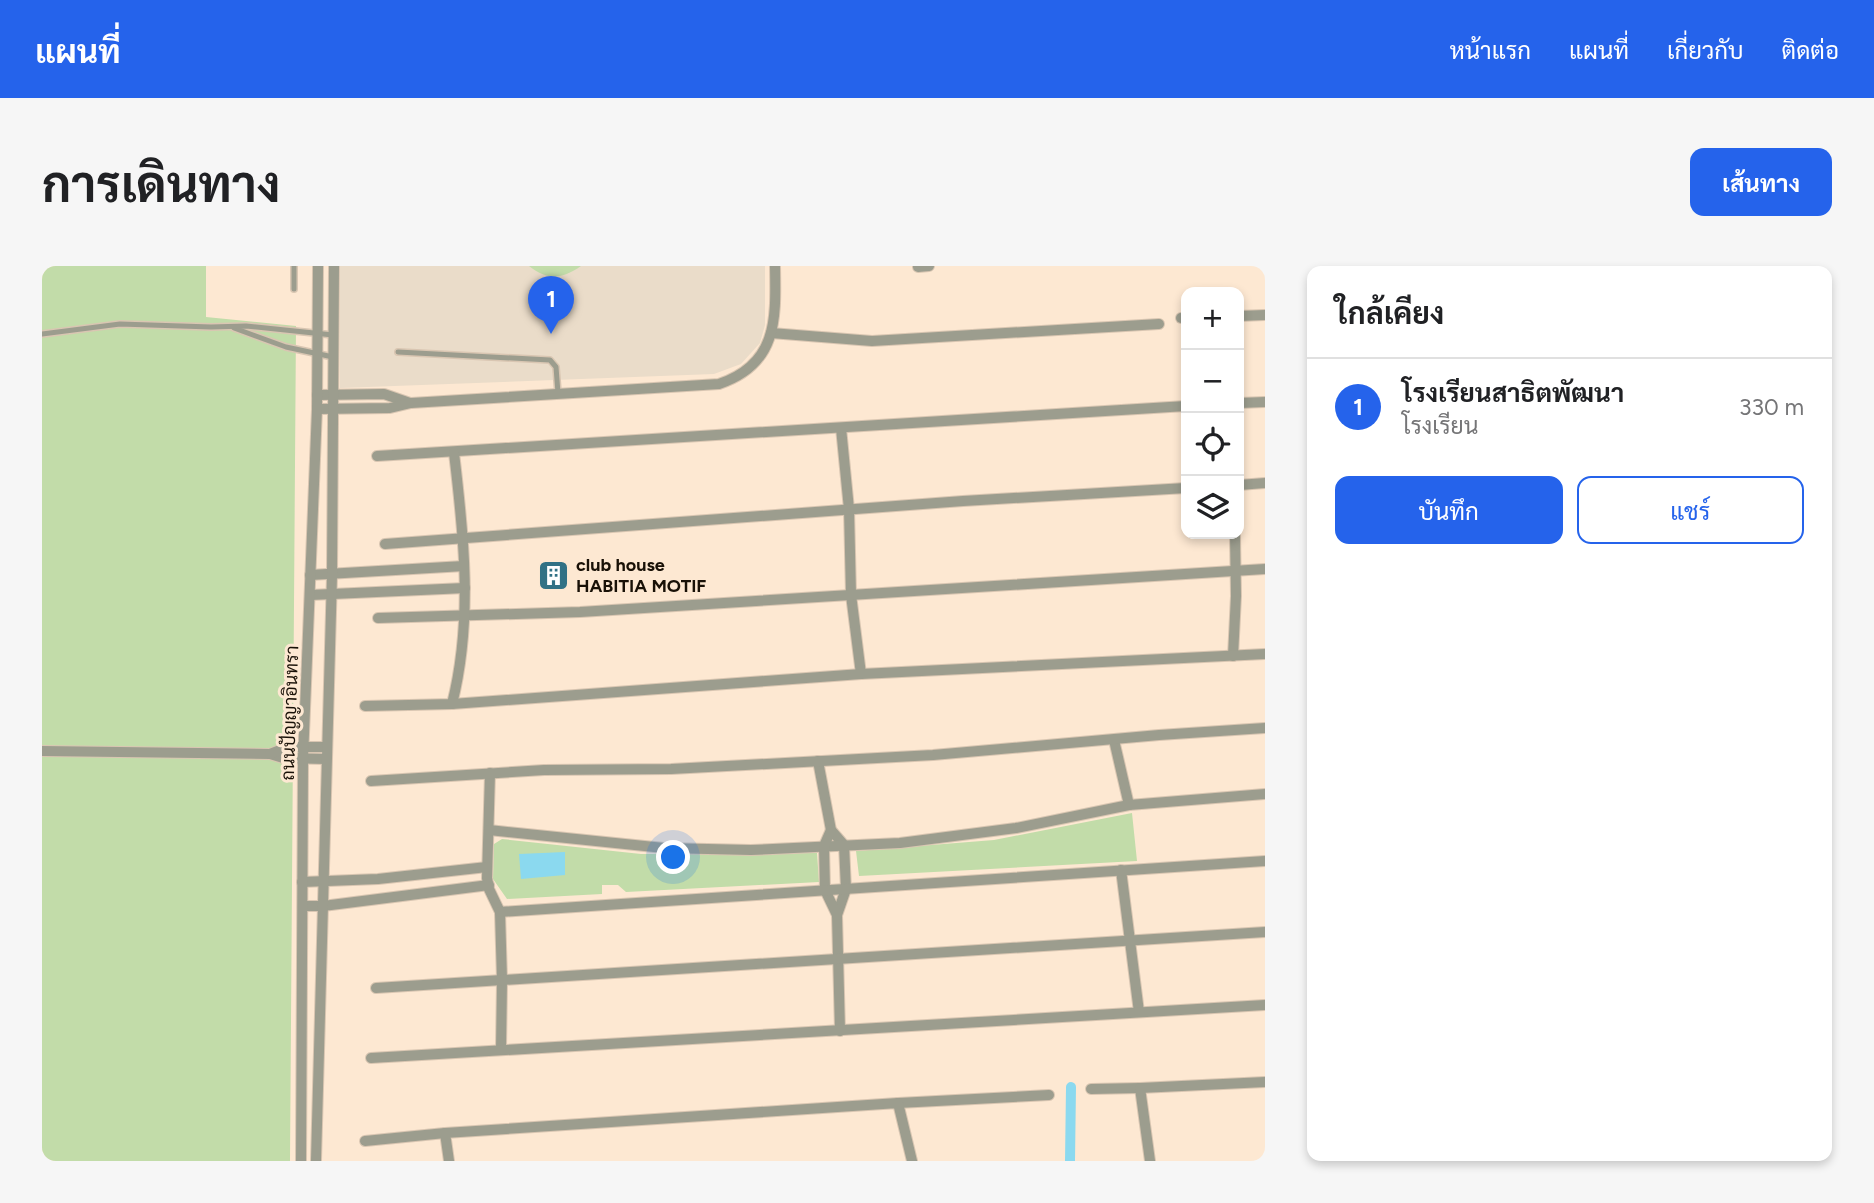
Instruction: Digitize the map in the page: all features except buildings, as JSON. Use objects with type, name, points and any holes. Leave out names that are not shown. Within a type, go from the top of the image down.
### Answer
[{"type":"street","name":"ถนนปัญญาอินทรา","points":[[301,1161],[303,759],[317,409],[318,266]]},
{"type":"street","points":[[316,1161],[332,575],[334,266]]},
{"type":"street","points":[[317,409],[390,408],[411,403],[719,384],[734,379],[753,366],[762,354],[776,314],[775,266]]},
{"type":"street","points":[[918,267],[929,266]]},
{"type":"street","points":[[1244,316],[1265,315]]},
{"type":"street","points":[[771,333],[872,341],[1159,324]]},
{"type":"street","points":[[317,395],[384,394],[411,403]]},
{"type":"street","points":[[1244,403],[1265,402]]},
{"type":"street","points":[[377,456],[1181,407]]},
{"type":"street","points":[[841,428],[849,509],[851,595],[861,674]]},
{"type":"street","points":[[452,704],[459,674],[466,588],[464,537],[454,453]]},
{"type":"street","points":[[1244,485],[1265,483]]},
{"type":"street","points":[[385,544],[849,509],[1181,488]]},
{"type":"street","points":[[1233,656],[1235,539]]},
{"type":"street","points":[[310,575],[464,566]]},
{"type":"street","points":[[378,618],[464,617],[1265,569]]},
{"type":"street","points":[[310,595],[466,588]]},
{"type":"street","points":[[365,706],[452,704],[861,674],[1265,654]]},
{"type":"street","points":[[371,781],[544,770],[671,769],[933,755],[1265,728]]},
{"type":"street","points":[[1114,740],[1129,805]]},
{"type":"street","points":[[270,754],[288,747],[327,747]]},
{"type":"street","points":[[42,751],[270,754],[283,758],[326,759]]},
{"type":"street","points":[[818,761],[831,830],[844,845],[846,889],[837,915],[840,1031]]},
{"type":"street","points":[[490,773],[487,867],[489,886],[500,912],[501,1050]]},
{"type":"street","points":[[489,830],[664,848],[751,850],[900,843],[1017,828],[1129,805],[1265,794]]},
{"type":"street","points":[[831,830],[824,846],[825,890],[837,915]]},
{"type":"street","points":[[500,912],[1265,861]]},
{"type":"street","points":[[302,881],[414,876],[487,867]]},
{"type":"street","points":[[1121,870],[1139,1012]]},
{"type":"street","points":[[414,876],[417,894]]},
{"type":"street","points":[[303,906],[323,906],[489,886]]},
{"type":"street","points":[[376,988],[839,961],[1265,932]]},
{"type":"street","points":[[371,1058],[1265,1005]]},
{"type":"street","points":[[1091,1089],[1265,1082]]},
{"type":"street","points":[[1140,1088],[1150,1161]]},
{"type":"street","points":[[365,1141],[445,1133],[1048,1095]]},
{"type":"street","points":[[898,1103],[912,1161]]},
{"type":"street","points":[[445,1133],[449,1161]]},
{"type":"lane","points":[[294,266],[294,289]]},
{"type":"lane","points":[[42,334],[120,324],[246,326],[333,335]]},
{"type":"lane","points":[[232,327],[286,347],[333,357]]},
{"type":"lane","points":[[42,328],[50,332]]},
{"type":"lane","points":[[398,352],[550,360],[556,367],[558,393]]},
{"type":"shaded area","points":[[340,266],[765,266],[765,325],[760,343],[741,364],[714,374],[340,388]]},
{"type":"green space","points":[[42,266],[206,266],[206,317],[296,326],[290,1161],[42,1161]]},
{"type":"green space","points":[[529,266],[581,266],[568,274],[549,276]]},
{"type":"green space","points":[[1132,813],[1137,861],[859,876],[856,851],[994,840]]},
{"type":"green space","points":[[502,839],[641,854],[817,853],[819,882],[626,892],[618,885],[602,885],[602,894],[507,899],[493,879],[494,844]]},
{"type":"water","points":[[565,852],[565,875],[521,879],[519,854]]},
{"type":"waterway","points":[[1070,1161],[1071,1087]]},
{"type":"place","name":"โรงเรียนสาธิตพัฒนา","points":[[551,334]]},
{"type":"place","name":"club house HABITIA MOTIF","points":[[553,575]]}]
